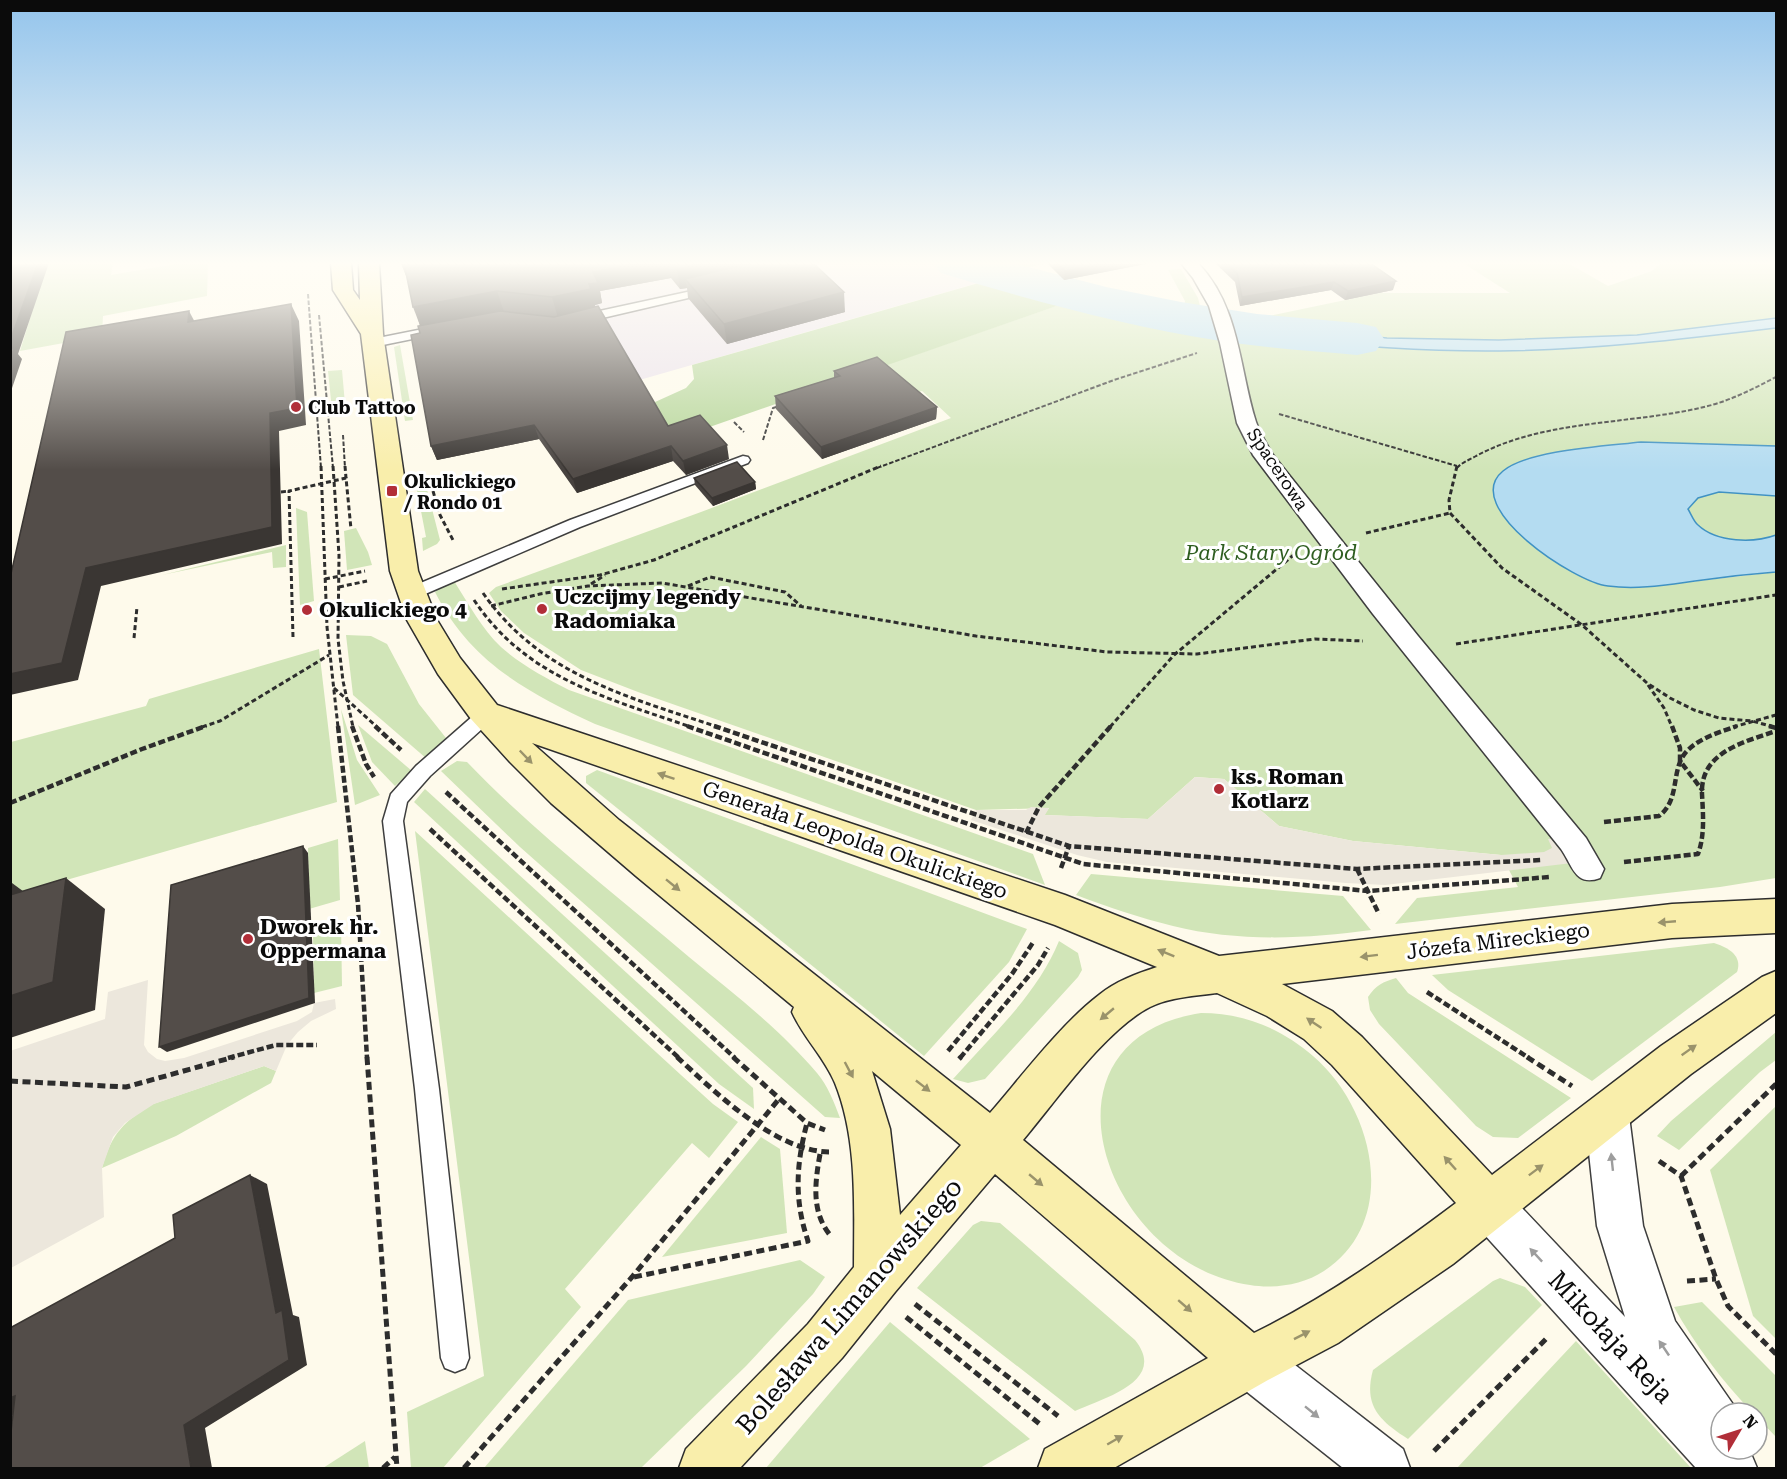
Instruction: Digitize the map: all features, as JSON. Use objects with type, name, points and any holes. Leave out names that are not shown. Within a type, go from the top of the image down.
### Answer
[{"type":"main road","points":[[369,332],[373,339]]},
{"type":"main road","points":[[373,332],[407,582],[428,633],[459,679],[487,714],[569,801],[991,1143],[1250,1362]]},
{"type":"main road","name":"Generała Leopolda Okulickiego","points":[[487,714],[1065,912],[1220,975],[1281,1003],[1318,1025],[1347,1051],[1489,1206]]},
{"type":"main road","name":"Józefa Mireckiego","points":[[991,1143],[1093,1026],[1114,1007],[1137,993],[1159,985],[1303,963],[1672,921],[1776,916]]},
{"type":"main road","points":[[762,958],[806,1004],[834,1040],[856,1082],[867,1123],[888,1293]]},
{"type":"main road","points":[[1076,1462],[1250,1362],[1321,1326],[1437,1247],[1489,1206],[1592,1103],[1676,1060],[1776,990]]},
{"type":"main road","name":"Bolesława Limanowskiego","points":[[705,1468],[825,1341],[888,1293],[991,1143]]},
{"type":"street","name":"Spacerowa","points":[[1224,332],[1247,426],[1263,455],[1332,545],[1560,827],[1586,863]]},
{"type":"street","points":[[1592,1103],[1620,1226],[1655,1335],[1709,1414]]},
{"type":"street","name":"Mikołaja Reja","points":[[1489,1206],[1731,1468]]},
{"type":"street","points":[[1250,1362],[1384,1468]]},
{"type":"lane","points":[[373,339],[423,332]]},
{"type":"lane","points":[[407,582],[463,570],[645,494],[743,460]]},
{"type":"lane","points":[[455,1358],[418,1009],[393,820],[398,799],[423,771],[487,714]]},
{"type":"path","points":[[311,332],[323,484],[329,655],[358,904],[364,1020],[397,1468]]},
{"type":"path","points":[[499,590],[613,572],[664,556],[839,483],[1114,380],[1222,332]]},
{"type":"path","points":[[1243,404],[1457,466],[1499,444],[1523,437],[1575,426],[1704,407],[1740,395],[1776,377]]},
{"type":"path","points":[[762,444],[773,408],[784,404]]},
{"type":"path","points":[[343,435],[351,529]]},
{"type":"path","points":[[1457,466],[1449,500],[1450,513],[1502,568],[1582,626],[1647,683],[1694,710],[1719,718],[1752,721],[1776,730]]},
{"type":"path","points":[[281,492],[346,478]]},
{"type":"path","points":[[431,486],[440,515],[486,618],[510,645],[572,682],[655,715],[1083,864],[1368,891],[1569,876],[1586,863]]},
{"type":"path","points":[[289,491],[293,637]]},
{"type":"path","points":[[1026,833],[1039,807],[1174,655],[1307,544],[1332,545],[1450,513]]},
{"type":"path","points":[[325,579],[373,569]]},
{"type":"path","points":[[591,584],[613,572]]},
{"type":"path","points":[[687,586],[710,577],[784,592],[802,607]]},
{"type":"path","points":[[339,588],[407,582]]},
{"type":"path","points":[[491,606],[521,597],[591,584],[651,583],[687,586],[1011,642],[1174,655],[1317,639],[1356,640],[1416,650],[1776,596]]},
{"type":"path","points":[[487,590],[478,586],[515,635],[540,654],[574,674],[616,693],[1069,846],[1357,869],[1586,863],[1599,866],[1698,854],[1703,835],[1703,781],[1716,758],[1730,748],[1776,730]]},
{"type":"path","points":[[134,638],[137,607]]},
{"type":"path","points":[[10,803],[142,749],[220,721],[329,655]]},
{"type":"path","points":[[1560,827],[1659,816],[1666,813],[1671,804],[1680,761],[1680,748],[1664,708],[1647,683]]},
{"type":"path","points":[[333,688],[807,1123],[795,1172],[801,1222],[808,1241],[632,1277]]},
{"type":"path","points":[[1680,761],[1686,751],[1696,743],[1752,721],[1776,715]]},
{"type":"path","points":[[1680,761],[1703,791]]},
{"type":"path","points":[[1357,869],[1381,918]]},
{"type":"path","points":[[946,1052],[1012,974],[1036,938]]},
{"type":"path","points":[[1418,987],[1592,1103]]},
{"type":"path","points":[[10,1080],[126,1087],[276,1045],[317,1045]]},
{"type":"path","points":[[1681,1176],[1776,1084]]},
{"type":"path","points":[[464,1468],[632,1277],[779,1099]]},
{"type":"path","points":[[820,1154],[814,1186],[819,1219],[823,1228],[888,1293],[1041,1425]]},
{"type":"path","points":[[1652,1157],[1681,1176],[1716,1279],[1728,1306],[1776,1354]]},
{"type":"path","points":[[888,1293],[1062,1419],[1076,1462]]},
{"type":"path","points":[[1434,1451],[1551,1333]]},
{"type":"path","points":[[384,1468],[396,1457]]},
{"type":"shaded area","points":[[550,332],[807,332],[636,381]]},
{"type":"shaded area","points":[[1195,777],[1224,779],[1279,826],[1353,841],[1501,855],[1544,852],[1552,848],[1548,839],[1569,838],[1572,863],[1385,885],[1346,883],[1107,862],[1077,855],[971,820],[976,810],[1026,810],[1031,807],[1049,808],[1045,815],[1148,819]]},
{"type":"shaded area","points":[[148,980],[144,1045],[148,1052],[157,1059],[165,1061],[184,1058],[297,1021],[312,1012],[314,1003],[335,999],[336,1009],[311,1021],[298,1032],[287,1045],[276,1071],[264,1066],[154,1104],[125,1123],[113,1137],[102,1168],[104,1217],[11,1268],[10,1051],[105,1019],[108,992]]},
{"type":"green space","points":[[26,332],[102,332],[102,336],[20,351]]},
{"type":"green space","points":[[807,332],[982,332],[658,445],[644,407],[686,388],[694,379],[692,365]]},
{"type":"green space","name":"Park Stary Ogród","points":[[981,332],[1776,332],[1776,446],[1641,442],[1569,451],[1528,460],[1607,586],[1647,587],[1776,572],[1776,878],[1720,887],[1395,924],[1417,898],[1518,887],[1501,855],[1353,841],[1279,826],[1224,779],[1195,777],[1148,819],[1044,815],[1049,808],[976,810],[581,670],[524,633],[501,611],[489,593],[496,587],[951,418],[922,391],[868,410],[877,368]]},
{"type":"green space","points":[[400,345],[413,420],[405,421],[394,347]]},
{"type":"green space","points":[[342,370],[345,404],[332,410],[328,371]]},
{"type":"green space","points":[[423,474],[440,540],[423,551],[422,538],[426,537],[414,475]]},
{"type":"green space","points":[[1719,492],[1776,496],[1776,535],[1767,538],[1736,540],[1715,535],[1698,525],[1688,509],[1698,498]]},
{"type":"green space","points":[[296,508],[307,512],[314,601],[300,605]]},
{"type":"green space","points":[[356,528],[372,565],[347,570],[344,531]]},
{"type":"green space","points":[[286,545],[286,567],[273,568],[272,552],[162,575]]},
{"type":"green space","points":[[454,581],[481,624],[501,647],[525,665],[569,690],[1033,854],[1045,885],[595,724],[546,700],[503,672],[465,638],[435,592]]},
{"type":"green space","points":[[346,635],[371,636],[387,644],[419,704],[446,738],[427,759],[353,695]]},
{"type":"green space","points":[[319,649],[337,802],[11,896],[11,742],[146,706],[149,699]]},
{"type":"green space","points":[[341,709],[357,760],[380,795],[355,805]]},
{"type":"green space","points":[[358,725],[412,771],[395,786],[372,762]]},
{"type":"green space","points":[[457,761],[467,762],[547,838],[772,1027],[821,1078],[840,1118],[825,1117],[520,847],[441,771]]},
{"type":"green space","points":[[597,770],[1027,929],[1009,962],[924,1056],[586,783],[586,776]]},
{"type":"green space","points":[[425,789],[753,1088],[754,1109],[719,1084],[414,802]]},
{"type":"green space","points":[[415,831],[713,1104],[738,1122],[709,1158],[692,1143],[565,1289],[581,1307],[443,1468],[411,1468],[407,1412],[484,1376]]},
{"type":"green space","points":[[338,839],[340,900],[309,909],[308,848]]},
{"type":"green space","points":[[1091,874],[1343,896],[1371,930],[1297,937],[1247,937],[1197,931],[1136,916],[1076,895]]},
{"type":"green space","points":[[341,924],[342,986],[314,993],[313,933]]},
{"type":"green space","points":[[1059,941],[1078,953],[1082,970],[1078,977],[985,1079],[968,1083],[953,1079],[1026,997],[1050,961]]},
{"type":"green space","points":[[1714,943],[1729,949],[1736,956],[1737,972],[1592,1081],[1448,990],[1432,975]]},
{"type":"green space","points":[[1396,978],[1408,993],[1571,1098],[1518,1138],[1493,1137],[1476,1126],[1379,1024],[1370,1010],[1368,997],[1371,993],[1380,984]]},
{"type":"green space","points":[[1201,1013],[1246,1019],[1275,1030],[1301,1046],[1334,1078],[1351,1104],[1364,1133],[1370,1164],[1370,1194],[1363,1223],[1348,1249],[1324,1271],[1307,1280],[1278,1286],[1250,1285],[1199,1268],[1156,1237],[1124,1197],[1105,1151],[1101,1105],[1114,1064],[1147,1032]]},
{"type":"green space","points":[[1776,1032],[1776,1060],[1760,1072],[1679,1150],[1657,1136],[1671,1121]]},
{"type":"green space","points":[[264,1066],[276,1071],[271,1083],[176,1136],[102,1168],[114,1137],[126,1123],[143,1110],[153,1104]]},
{"type":"green space","points":[[1776,1106],[1776,1339],[1753,1316],[1710,1170]]},
{"type":"green space","points":[[761,1137],[780,1149],[787,1233],[662,1257]]},
{"type":"green space","points":[[981,1221],[1000,1223],[1135,1340],[1143,1354],[1144,1367],[1138,1377],[1115,1394],[1075,1411],[917,1288],[973,1225]]},
{"type":"green space","points":[[800,1260],[825,1277],[813,1294],[746,1366],[641,1468],[484,1468],[628,1300]]},
{"type":"green space","points":[[1500,1278],[1525,1287],[1542,1305],[1408,1439],[1389,1426],[1376,1411],[1370,1393],[1373,1370]]},
{"type":"green space","points":[[1702,1302],[1776,1376],[1776,1437],[1769,1430],[1769,1401],[1742,1401],[1700,1349],[1674,1307]]},
{"type":"green space","points":[[890,1322],[1030,1439],[980,1468],[766,1468]]},
{"type":"green space","points":[[1576,1341],[1691,1468],[1457,1468]]},
{"type":"green space","points":[[365,1441],[369,1468],[323,1468]]},
{"type":"water","points":[[1249,332],[1327,332],[1387,338],[1499,340],[1661,332],[1742,332],[1604,346],[1500,351],[1375,347],[1250,336]]},
{"type":"water","points":[[1641,442],[1776,446],[1776,496],[1719,492],[1698,498],[1688,509],[1697,524],[1706,531],[1725,538],[1747,540],[1776,535],[1776,572],[1652,586],[1608,586],[1592,582],[1549,558],[1508,522],[1496,504],[1494,486],[1503,471],[1515,464],[1530,458],[1569,450]]},
{"type":"building","points":[[66,332],[293,332],[297,408],[270,413],[272,527],[86,568],[62,663],[10,674],[10,578]]},
{"type":"building","points":[[613,332],[668,426],[700,415],[727,445],[683,461],[671,446],[573,479],[534,425],[431,446],[411,335],[420,333]]},
{"type":"building","points":[[877,357],[937,407],[821,447],[775,396],[840,376],[834,371]]},
{"type":"building","points":[[737,462],[755,482],[712,498],[694,478]]},
{"type":"building","points":[[303,846],[309,998],[159,1047],[171,885]]},
{"type":"building","points":[[66,878],[53,982],[10,996],[10,895]]},
{"type":"building","points":[[250,1175],[276,1313],[282,1310],[289,1360],[184,1425],[191,1468],[10,1468],[10,1441],[15,1396],[10,1398],[10,1328],[175,1238],[173,1215]]},
{"type":"waterway","points":[[1279,332],[1357,339]]},
{"type":"place","name":"Club Tattoo","points":[[296,407]]},
{"type":"place","name":"Okulickiego / Rondo 01","points":[[392,491]]},
{"type":"place","name":"Uczcijmy legendy Radomiaka","points":[[542,609]]},
{"type":"place","name":"Okulickiego 4","points":[[307,610]]},
{"type":"place","name":"ks. Roman Kotlarz","points":[[1219,789]]},
{"type":"place","name":"Dworek hr. Oppermana","points":[[248,939]]}]
